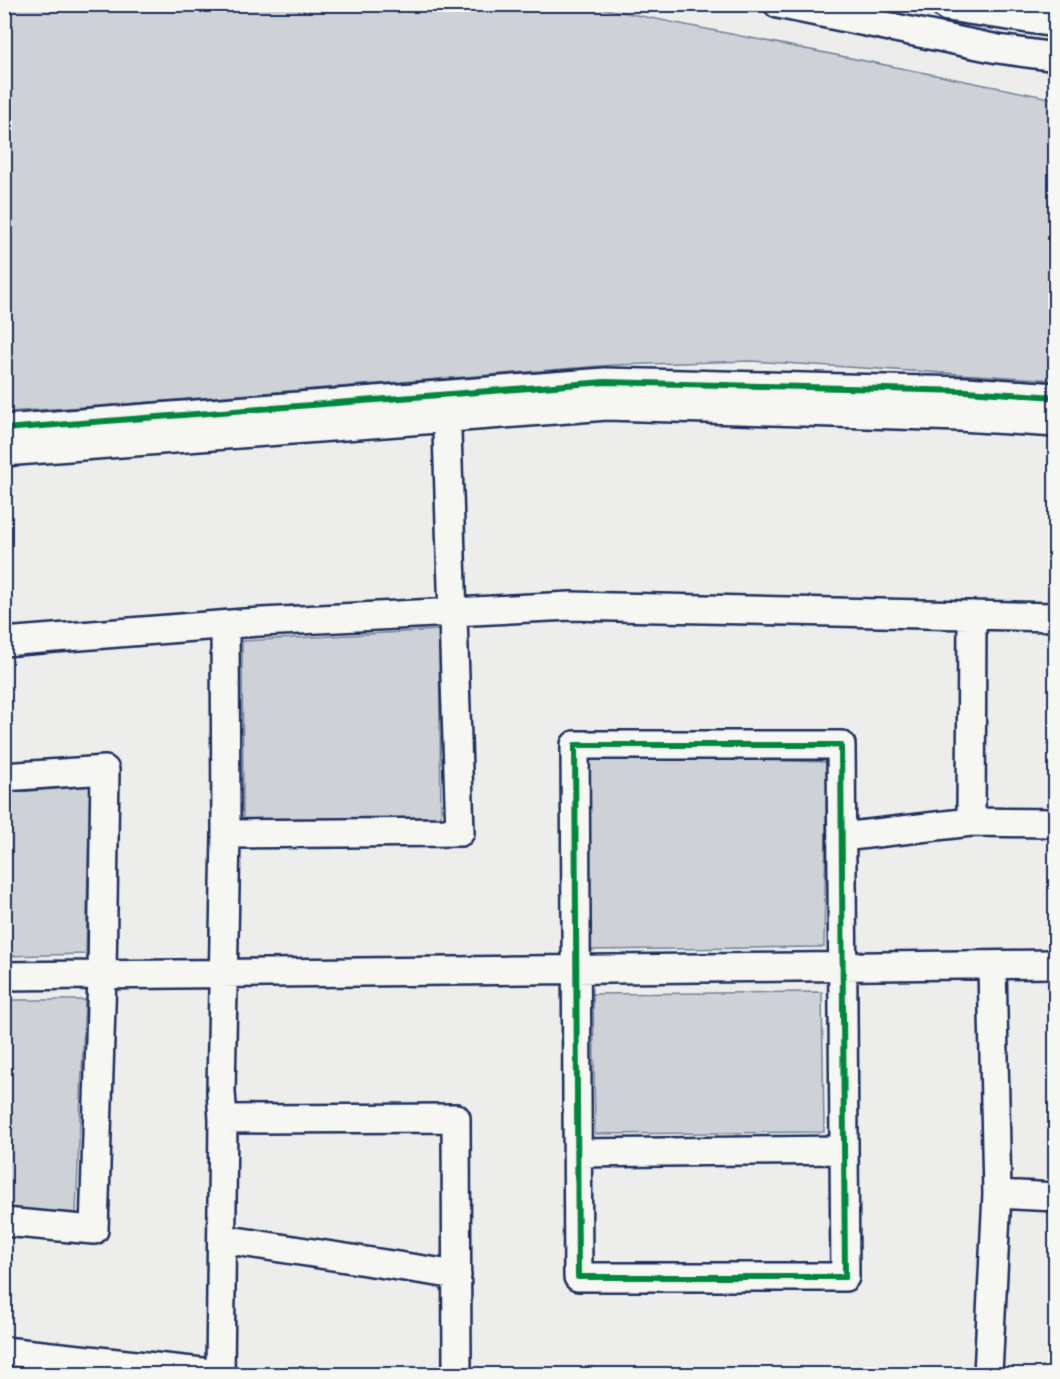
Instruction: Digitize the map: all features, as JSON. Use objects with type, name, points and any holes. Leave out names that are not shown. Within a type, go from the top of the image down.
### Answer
[{"type":"highway","points":[[948,4],[1056,20]]},
{"type":"street","points":[[778,4],[998,49],[1056,57]]},
{"type":"street","points":[[4,452],[446,406],[605,382],[966,391],[1056,397]]},
{"type":"street","points":[[226,834],[460,832],[446,406]]},
{"type":"street","points":[[4,429],[446,406],[607,406],[960,417],[1056,423]]},
{"type":"street","points":[[4,642],[225,625],[570,606],[1056,617]]},
{"type":"street","points":[[971,822],[972,615]]},
{"type":"street","points":[[4,1351],[221,1374],[223,1119],[221,1092],[226,834],[225,625]]},
{"type":"street","points":[[574,745],[841,745],[842,837],[845,1277],[578,1277],[574,745]]},
{"type":"street","points":[[4,777],[105,770],[102,975],[94,1230],[4,1222]]},
{"type":"street","points":[[842,837],[971,822],[1056,823]]},
{"type":"street","points":[[988,1374],[997,1194],[992,964]]},
{"type":"street","points":[[4,976],[1056,964]]},
{"type":"street","points":[[223,1119],[456,1118],[458,1374]]},
{"type":"street","points":[[577,1153],[844,1150]]},
{"type":"street","points":[[997,1194],[1056,1197]]},
{"type":"street","points":[[222,1239],[457,1275]]},
{"type":"shaded area","points":[[5,4],[586,5],[1055,99],[1055,380],[751,361],[613,365],[5,412]]},
{"type":"shaded area","points":[[439,630],[441,817],[243,820],[242,641]]},
{"type":"shaded area","points":[[585,756],[827,762],[824,947],[587,950]]},
{"type":"shaded area","points":[[90,786],[86,954],[5,956],[5,793]]},
{"type":"shaded area","points":[[822,992],[824,1132],[595,1134],[593,994]]},
{"type":"shaded area","points":[[5,1000],[85,1000],[76,1213],[5,1208]]},
{"type":"cycle path","points":[[4,429],[605,382],[966,391],[1056,397]]},
{"type":"cycle path","points":[[575,745],[841,745],[845,1277],[578,1277],[575,745]]}]
